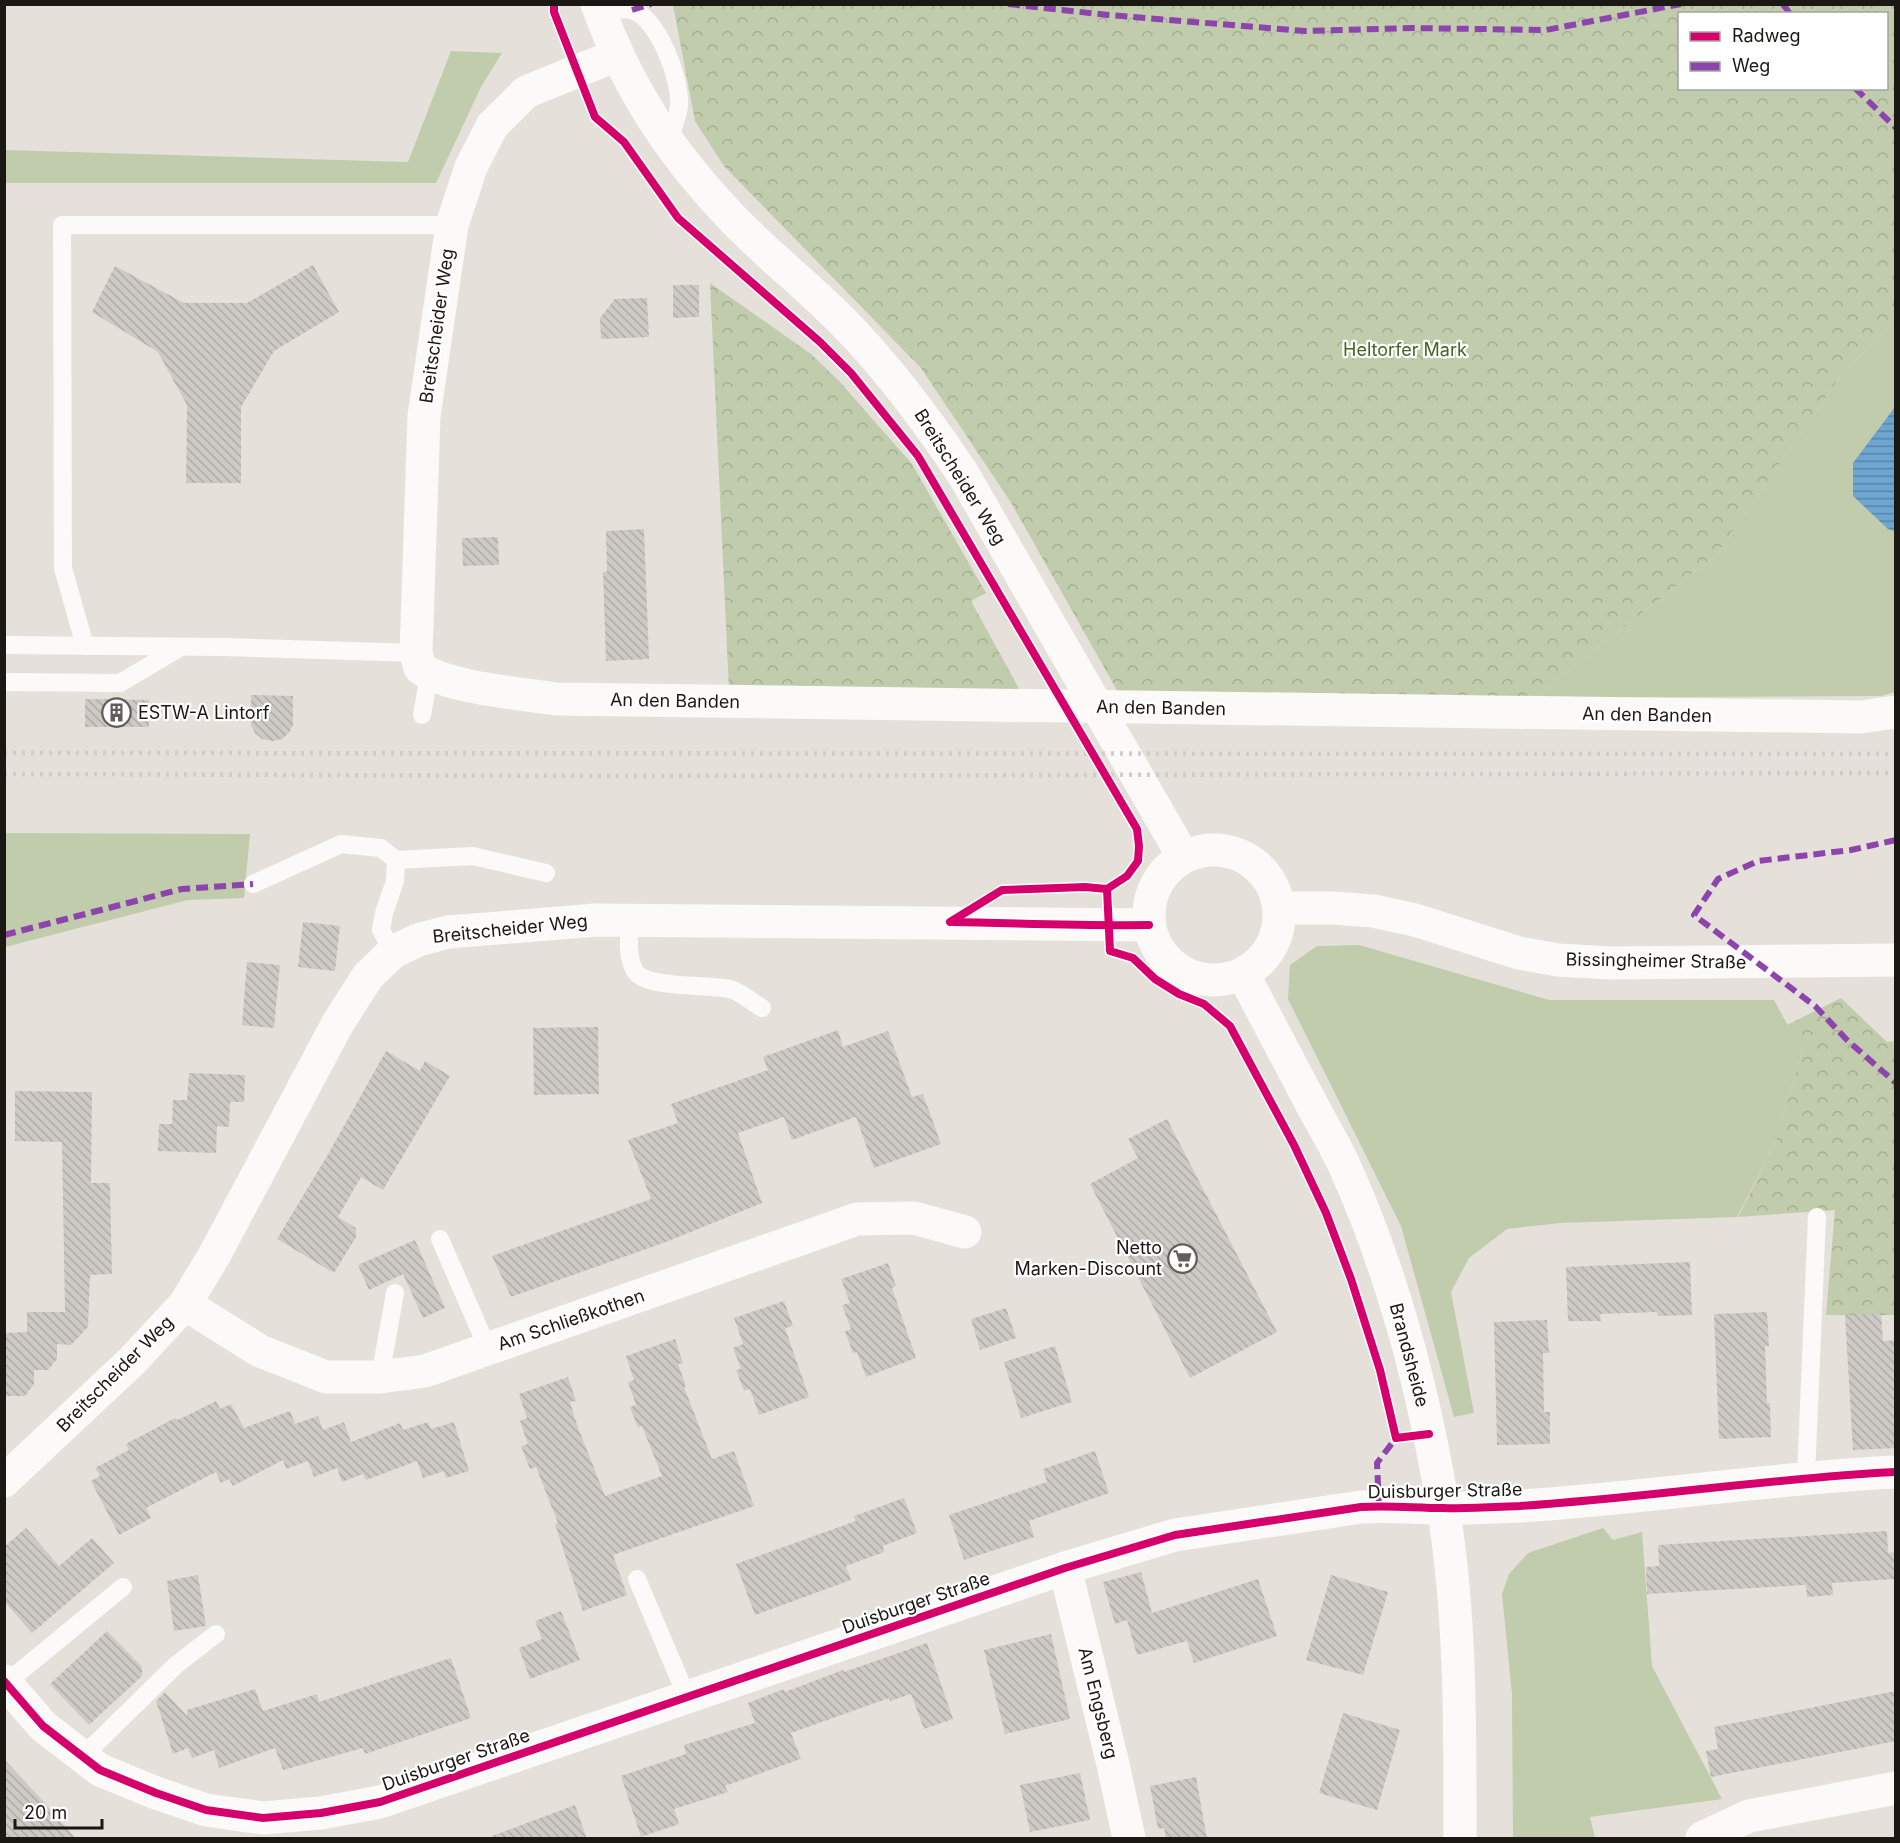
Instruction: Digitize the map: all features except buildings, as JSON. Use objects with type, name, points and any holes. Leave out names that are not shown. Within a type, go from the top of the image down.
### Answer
[{"type":"street","name":"Breitscheider Weg","points":[[598,7],[617,55],[645,110],[668,142],[736,222],[844,323],[899,383],[963,474],[1175,843]]},
{"type":"street","name":"Breitscheider Weg","points":[[423,664],[424,416],[452,225],[471,168],[492,126],[526,92],[617,55]]},
{"type":"street","name":"An den Banden","points":[[423,664],[456,682],[556,699],[1860,717],[1896,712]]},
{"type":"street","points":[[1175,843],[1233,852],[1256,864],[1272,884],[1279,908],[1278,928],[1271,947],[1259,963],[1243,974],[1224,980],[1203,980],[1184,974],[1168,962],[1155,946],[1149,925],[1149,906],[1156,887],[1168,870],[1175,843]]},
{"type":"street","name":"Bissingheimer Straße","points":[[1279,908],[1373,911],[1415,920],[1519,953],[1558,960],[1611,963],[1896,960]]},
{"type":"street","name":"Breitscheider Weg","points":[[4,1480],[132,1361],[184,1304],[215,1254],[338,1023],[368,976],[393,952],[418,940],[448,932],[596,920],[1149,925]]},
{"type":"street","name":"Brandsheide","points":[[1243,974],[1344,1167],[1376,1244],[1403,1329],[1426,1420],[1444,1508],[1454,1613],[1460,1741],[1460,1839]]},
{"type":"street","name":"Am Schließkothen","points":[[184,1304],[260,1352],[326,1377],[380,1377],[425,1371],[857,1219],[914,1218],[965,1232]]},
{"type":"street","name":"Duisburger Straße","points":[[5,1682],[44,1726],[100,1770],[206,1810],[263,1818],[321,1813],[380,1802],[1065,1568],[1175,1535],[1379,1505],[1444,1508],[1519,1506],[1598,1500],[1806,1477],[1896,1472]]},
{"type":"street","name":"Am Engsberg","points":[[1065,1568],[1130,1839]]},
{"type":"street","points":[[1702,1839],[1749,1816],[1896,1788]]},
{"type":"lane","points":[[598,7],[632,10],[651,25],[666,51],[675,76],[679,106],[668,142]]},
{"type":"lane","points":[[85,646],[63,568],[62,225],[452,225]]},
{"type":"lane","points":[[4,645],[182,647],[423,664],[422,715]]},
{"type":"lane","points":[[4,682],[120,683],[182,647]]},
{"type":"lane","points":[[253,884],[341,844],[381,848],[396,860],[473,856],[546,873]]},
{"type":"lane","points":[[393,952],[381,930],[395,881],[396,860]]},
{"type":"lane","points":[[629,920],[630,960],[635,972],[642,979],[662,983],[716,986],[733,990],[762,1008]]},
{"type":"lane","points":[[1806,1477],[1817,1217]]},
{"type":"lane","points":[[440,1239],[488,1348]]},
{"type":"lane","points":[[380,1377],[395,1293]]},
{"type":"lane","points":[[637,1579],[687,1698]]},
{"type":"lane","points":[[5,1682],[123,1587]]},
{"type":"lane","points":[[83,1756],[176,1665],[216,1634]]},
{"type":"green space","name":"Heltorfer Mark","points":[[673,5],[1895,5],[1895,319],[1839,378],[1717,554],[1534,698],[1118,692],[1010,501],[921,368],[724,166],[695,121]]},
{"type":"green space","points":[[451,51],[502,53],[481,87],[436,183],[5,183],[5,150],[408,162]]},
{"type":"green space","points":[[710,283],[811,354],[840,382],[912,464],[986,593],[971,601],[1023,696],[729,690]]},
{"type":"green space","points":[[1895,319],[1895,692],[1881,696],[1534,698],[1717,554],[1839,378]]},
{"type":"green space","points":[[5,833],[250,834],[244,898],[188,900],[5,947]]},
{"type":"green space","points":[[1359,945],[1549,1000],[1774,1000],[1802,1052],[1775,1144],[1737,1217],[1560,1223],[1507,1229],[1469,1258],[1451,1292],[1474,1413],[1454,1417],[1401,1226],[1288,999],[1290,965],[1317,946]]},
{"type":"green space","points":[[1841,998],[1887,1042],[1895,1041],[1895,1315],[1826,1315],[1835,1210],[1738,1217],[1775,1144],[1802,1052],[1787,1025]]},
{"type":"green space","points":[[1603,1528],[1613,1540],[1642,1532],[1652,1666],[1722,1799],[1590,1817],[1595,1838],[1513,1838],[1512,1694],[1502,1594],[1509,1574],[1528,1553]]},
{"type":"water","points":[[1895,407],[1895,531],[1888,529],[1853,496],[1853,463]]},
{"type":"railway","points":[[4,753],[1896,754]]},
{"type":"railway","points":[[4,774],[627,776],[1896,773]]},
{"type":"marked path","points":[[632,10],[651,4]]},
{"type":"marked path","points":[[1008,4],[1108,15],[1305,31],[1412,28],[1546,30],[1681,4]]},
{"type":"marked path","points":[[1783,4],[1789,12]]},
{"type":"marked path","points":[[1857,90],[1896,128]]},
{"type":"marked path","points":[[1896,840],[1851,850],[1758,861],[1718,879],[1694,915],[1815,1006],[1847,1040],[1896,1083]]},
{"type":"marked path","points":[[4,935],[182,889],[253,884]]},
{"type":"marked path","points":[[1379,1505],[1377,1463],[1396,1438]]},
{"type":"cycle path","points":[[554,4],[554,12],[595,117],[624,142],[678,218],[820,342],[851,373],[918,456],[1137,829],[1138,861],[1127,876],[1107,889],[1085,887],[1002,890],[950,922]]},
{"type":"cycle path","points":[[1107,889],[1110,951],[1133,958],[1155,979],[1179,994],[1204,1004],[1230,1026],[1294,1145],[1326,1213],[1351,1279],[1380,1370],[1396,1438],[1429,1434]]},
{"type":"cycle path","points":[[951,922],[1149,925]]},
{"type":"cycle path","points":[[4,1681],[43,1726],[100,1770],[206,1810],[263,1818],[321,1813],[380,1802],[1065,1568],[1175,1535],[1361,1507],[1520,1506],[1896,1472]]},
{"type":"place","name":"ESTW-A Lintorf","points":[[117,713]]},
{"type":"place","name":"Netto Marken-Discount","points":[[1183,1258]]}]
